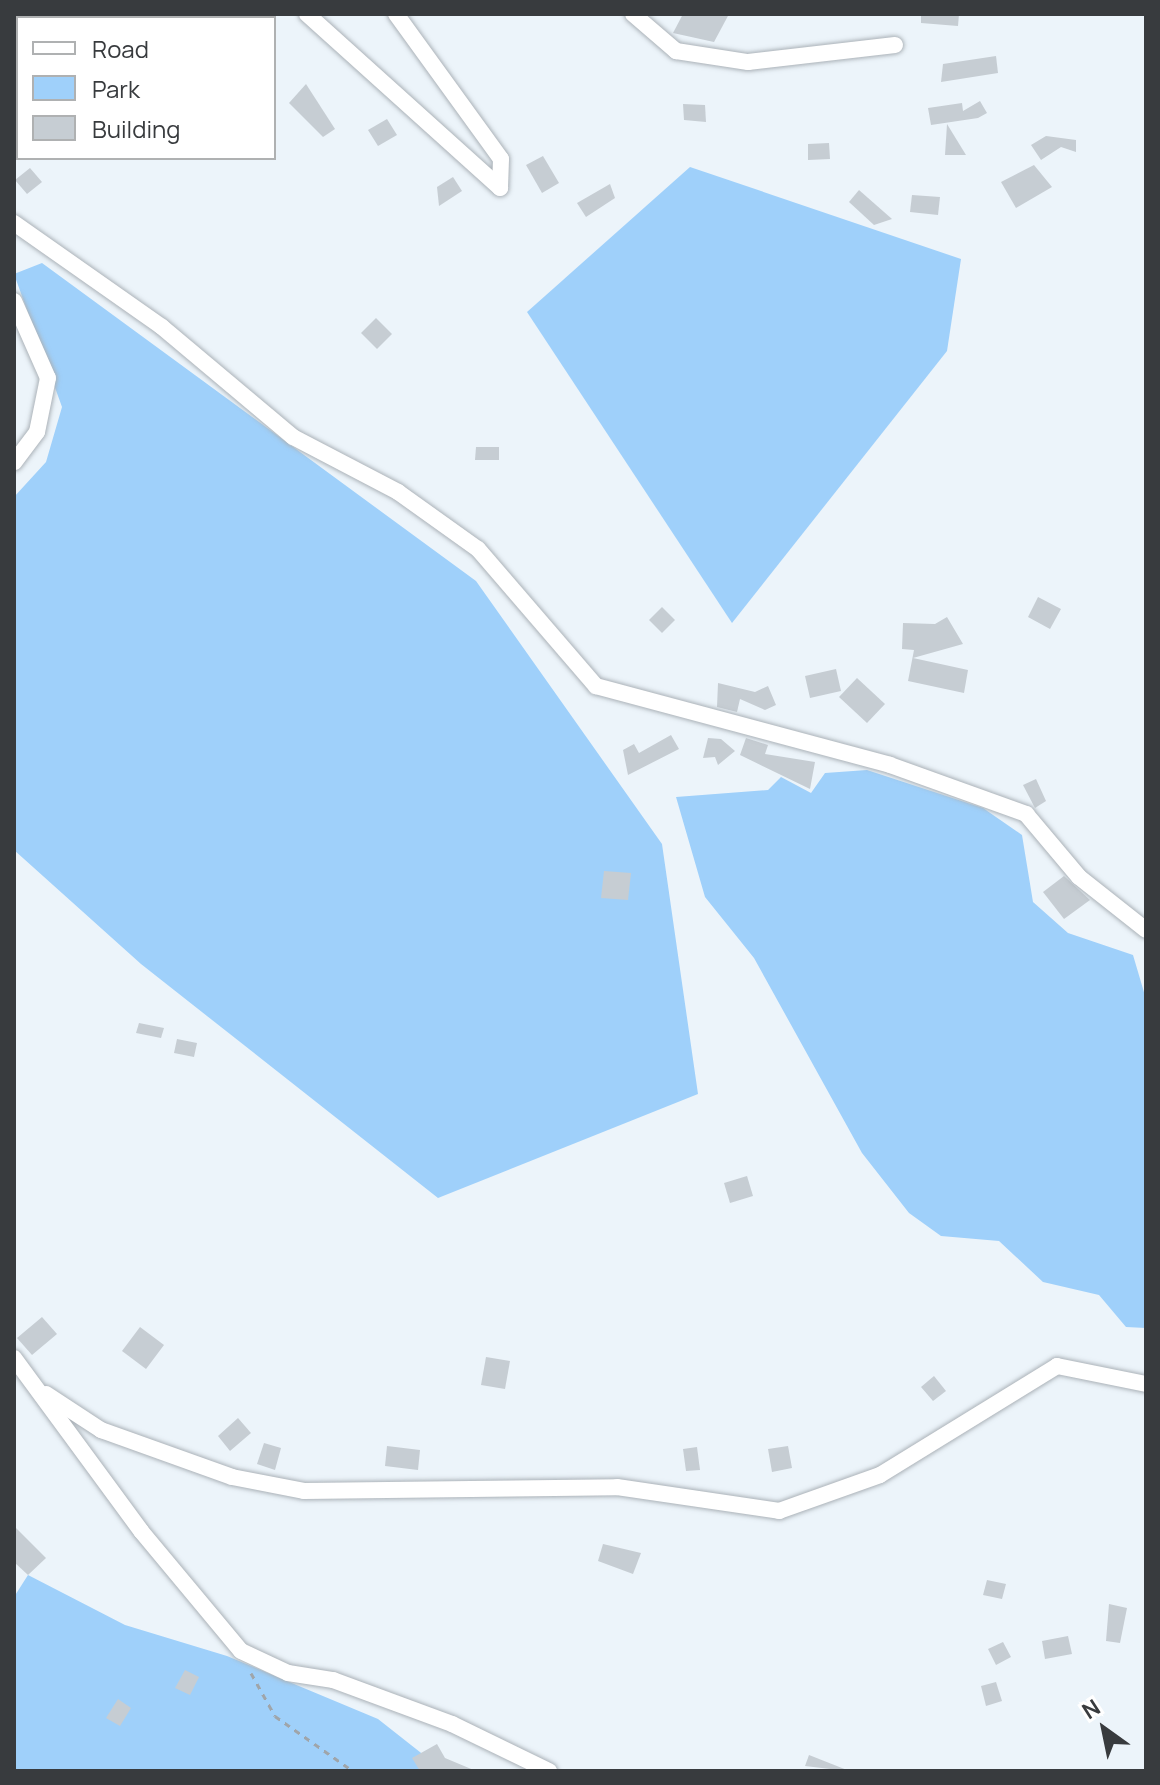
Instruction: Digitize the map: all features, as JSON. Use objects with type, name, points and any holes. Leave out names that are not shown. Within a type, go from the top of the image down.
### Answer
[{"type":"street","points":[[307,14],[500,188],[501,159],[396,14]]},
{"type":"street","points":[[633,14],[676,51],[748,62],[895,45]]},
{"type":"street","points":[[648,14],[657,35]]},
{"type":"street","points":[[14,223],[162,327],[293,437],[398,492],[478,549],[596,686],[890,765],[1026,814],[1079,877],[1146,930]]},
{"type":"street","points":[[14,301],[48,378],[37,432],[14,462]]},
{"type":"street","points":[[14,1358],[46,1394],[141,1531],[241,1651],[288,1673],[333,1680],[452,1724],[549,1771]]},
{"type":"street","points":[[46,1394],[101,1430],[232,1477],[304,1491],[617,1487],[779,1511],[880,1475],[1057,1366],[1146,1384]]},
{"type":"path","points":[[247,1666],[275,1716],[353,1771]]},
{"type":"green space","points":[[690,167],[961,259],[947,351],[732,623],[527,312]]},
{"type":"green space","points":[[42,263],[476,581],[662,844],[698,1094],[438,1198],[141,964],[14,850],[14,497],[46,462],[62,407],[14,274]]},
{"type":"green space","points":[[867,770],[983,808],[1022,835],[1033,902],[1068,933],[1133,955],[1146,999],[1146,1328],[1126,1327],[1099,1295],[1043,1282],[999,1241],[941,1236],[909,1213],[862,1153],[754,958],[705,897],[676,797],[768,790],[781,777],[811,793],[825,773]]},
{"type":"green space","points":[[28,1575],[125,1625],[227,1656],[378,1719],[444,1771],[14,1771],[14,1597]]},
{"type":"building","points":[[683,14],[729,14],[714,42],[673,33]]},
{"type":"building","points":[[921,14],[959,14],[958,26],[921,23]]},
{"type":"building","points":[[996,56],[998,73],[941,82],[943,64]]},
{"type":"building","points":[[306,84],[335,129],[323,137],[289,103]]},
{"type":"building","points":[[980,101],[987,113],[978,118],[931,125],[928,108],[962,103],[963,111]]},
{"type":"building","points":[[683,104],[705,105],[706,122],[684,120]]},
{"type":"building","points":[[387,119],[397,135],[378,146],[368,130]]},
{"type":"building","points":[[947,124],[966,155],[945,155]]},
{"type":"building","points":[[1046,136],[1076,140],[1076,152],[1061,147],[1041,160],[1031,145]]},
{"type":"building","points":[[829,143],[830,159],[808,160],[808,144]]},
{"type":"building","points":[[543,156],[559,183],[542,193],[526,165]]},
{"type":"building","points":[[1034,165],[1052,187],[1016,208],[1001,182]]},
{"type":"building","points":[[30,168],[42,182],[27,194],[15,180]]},
{"type":"building","points":[[453,177],[462,191],[439,206],[437,187]]},
{"type":"building","points":[[610,184],[615,198],[586,217],[577,203]]},
{"type":"building","points":[[859,190],[892,219],[874,225],[849,202]]},
{"type":"building","points":[[912,195],[940,197],[938,215],[910,212]]},
{"type":"building","points":[[376,318],[392,334],[377,349],[361,333]]},
{"type":"building","points":[[476,447],[499,447],[499,460],[475,460]]},
{"type":"building","points":[[1038,597],[1061,609],[1050,629],[1028,617]]},
{"type":"building","points":[[662,607],[675,620],[662,633],[649,620]]},
{"type":"building","points":[[947,617],[963,644],[913,658],[968,670],[964,693],[908,681],[914,650],[902,649],[903,623],[935,624]]},
{"type":"building","points":[[836,669],[841,691],[810,698],[805,676]]},
{"type":"building","points":[[857,678],[885,704],[867,723],[839,697]]},
{"type":"building","points":[[718,683],[755,692],[768,686],[776,705],[765,710],[740,699],[737,712],[717,707]]},
{"type":"building","points":[[671,735],[679,749],[628,775],[623,750],[634,744],[639,753]]},
{"type":"building","points":[[708,738],[721,739],[735,751],[718,765],[715,757],[703,758]]},
{"type":"building","points":[[746,738],[768,745],[765,754],[815,762],[810,789],[740,755]]},
{"type":"building","points":[[1036,779],[1046,801],[1035,808],[1023,785]]},
{"type":"building","points":[[604,871],[631,873],[628,900],[601,898]]},
{"type":"building","points":[[1064,876],[1090,900],[1064,919],[1043,892]]},
{"type":"building","points":[[139,1023],[164,1028],[161,1038],[136,1033]]},
{"type":"building","points":[[177,1039],[197,1043],[194,1057],[174,1053]]},
{"type":"building","points":[[747,1176],[753,1196],[730,1203],[724,1183]]},
{"type":"building","points":[[42,1317],[57,1334],[32,1355],[17,1338]]},
{"type":"building","points":[[140,1327],[164,1345],[146,1369],[122,1351]]},
{"type":"building","points":[[486,1357],[510,1361],[505,1389],[481,1385]]},
{"type":"building","points":[[934,1376],[946,1391],[933,1401],[921,1387]]},
{"type":"building","points":[[238,1418],[251,1433],[230,1451],[218,1436]]},
{"type":"building","points":[[264,1443],[281,1448],[275,1470],[257,1464]]},
{"type":"building","points":[[387,1446],[420,1450],[418,1470],[385,1466]]},
{"type":"building","points":[[788,1446],[792,1468],[772,1472],[768,1449]]},
{"type":"building","points":[[697,1447],[700,1470],[686,1471],[683,1449]]},
{"type":"building","points":[[14,1526],[46,1558],[28,1575],[14,1562]]},
{"type":"building","points":[[603,1544],[641,1553],[633,1574],[598,1561]]},
{"type":"building","points":[[987,1580],[1006,1584],[1002,1599],[983,1595]]},
{"type":"building","points":[[1109,1604],[1127,1608],[1120,1643],[1106,1641]]},
{"type":"building","points":[[1068,1636],[1072,1654],[1045,1659],[1042,1641]]},
{"type":"building","points":[[1003,1642],[1011,1657],[996,1665],[988,1649]]},
{"type":"building","points":[[185,1670],[199,1677],[190,1695],[175,1688]]},
{"type":"building","points":[[996,1682],[1002,1701],[986,1706],[981,1686]]},
{"type":"building","points":[[118,1699],[131,1708],[120,1726],[106,1718]]},
{"type":"building","points":[[437,1744],[445,1758],[476,1771],[420,1771],[412,1758]]},
{"type":"building","points":[[809,1755],[847,1770],[847,1771],[805,1766]]}]
